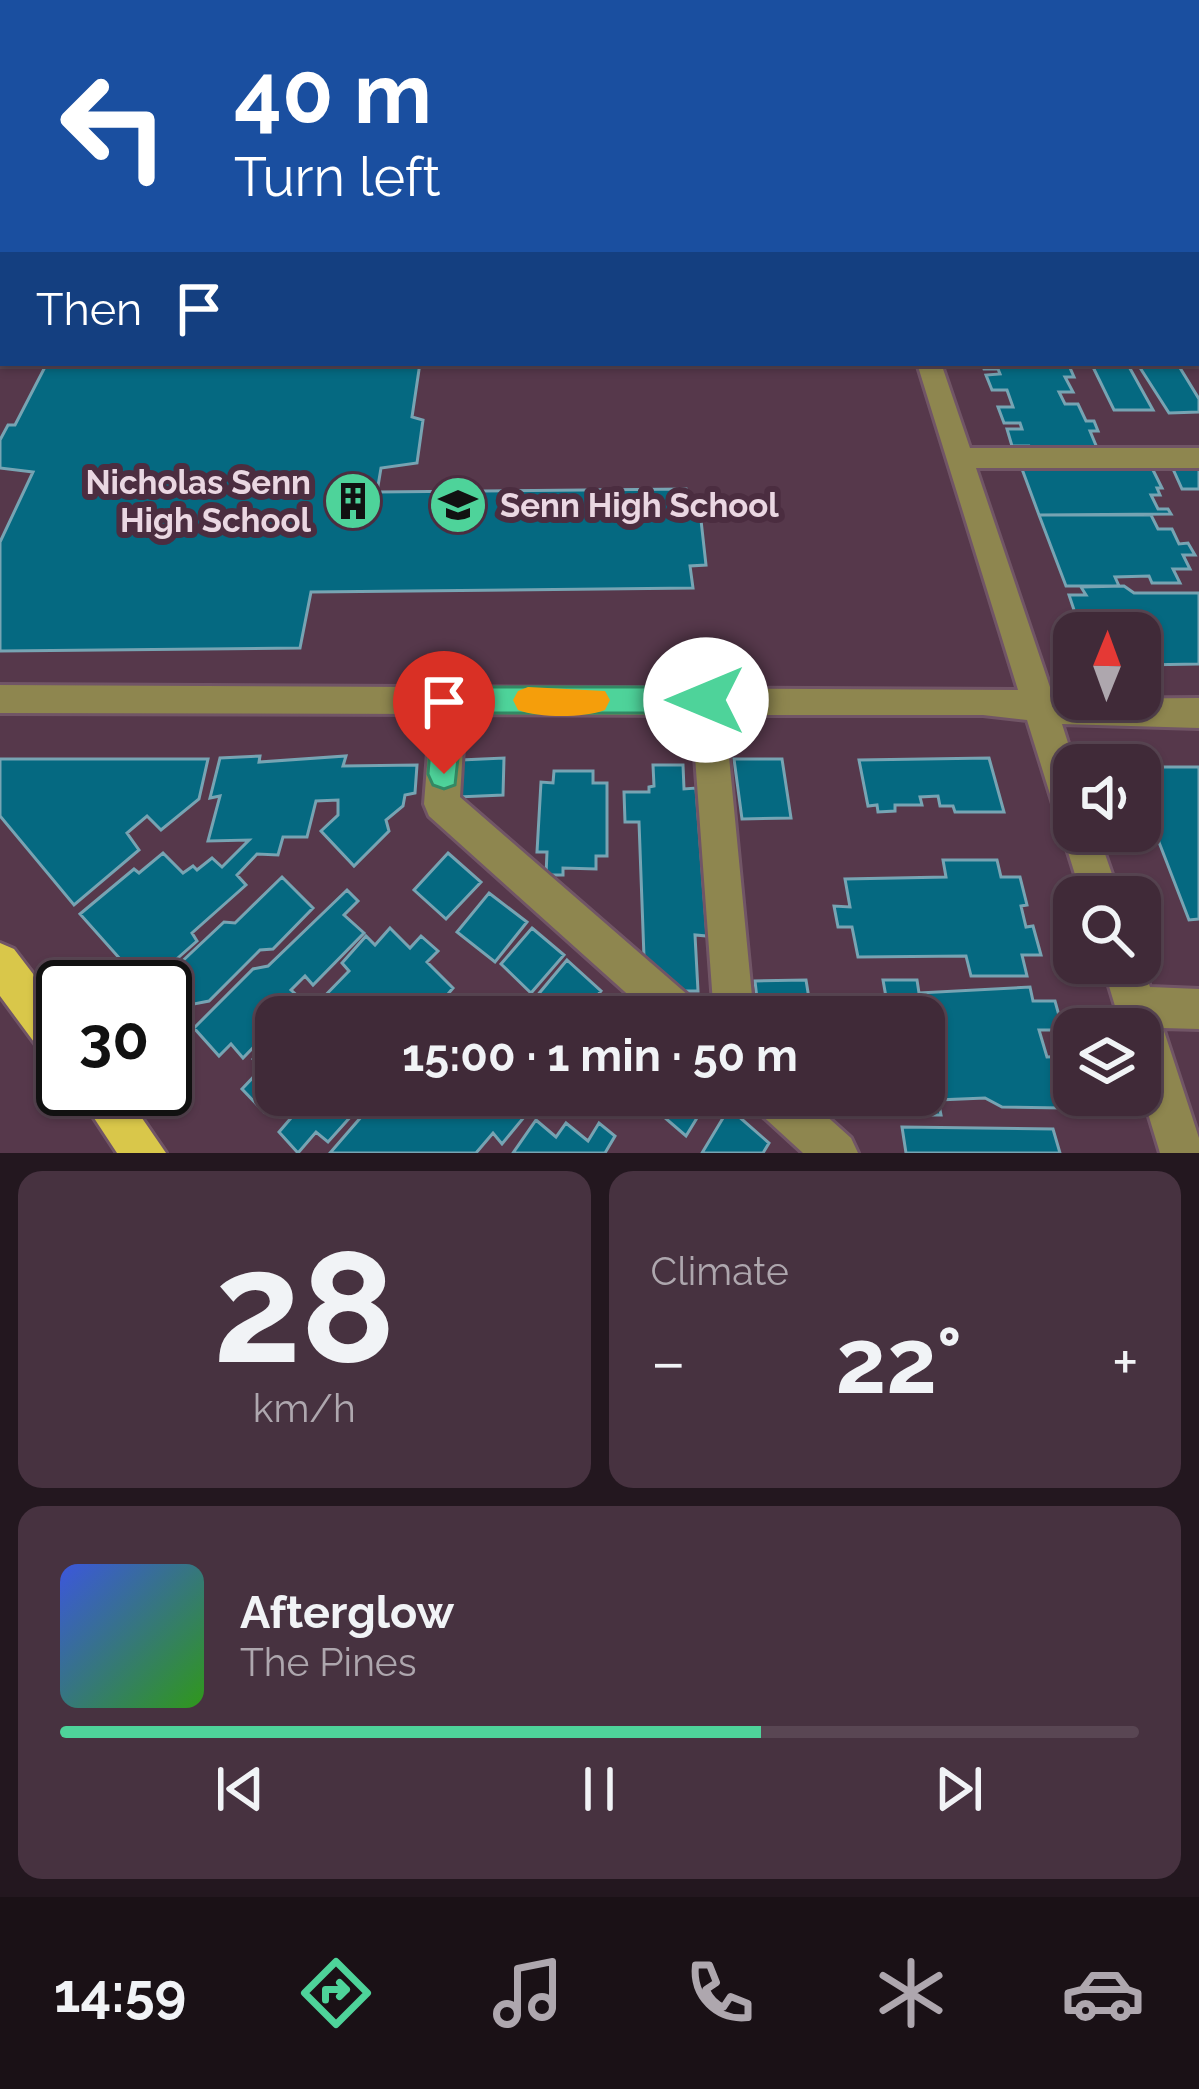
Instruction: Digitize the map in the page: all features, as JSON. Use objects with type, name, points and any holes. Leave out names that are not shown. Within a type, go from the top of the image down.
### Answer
[{"type":"main road","points":[[0,963],[36,1010]]},
{"type":"main road","points":[[117,1116],[145,1153]]},
{"type":"street","points":[[930,366],[1053,749]]},
{"type":"street","points":[[960,458],[1199,458]]},
{"type":"street","points":[[0,699],[982,701],[1040,709],[1199,713]]},
{"type":"street","points":[[448,700],[442,804],[658,996]]},
{"type":"street","points":[[706,700],[732,996]]},
{"type":"street","points":[[1129,984],[1182,1153]]},
{"type":"street","points":[[1136,1007],[1199,1009]]},
{"type":"street","points":[[795,1116],[836,1153]]},
{"type":"building","name":"Nicholas Senn High School","points":[[45,366],[420,366],[412,417],[423,420],[417,463],[381,468],[377,492],[686,489],[688,512],[700,511],[706,565],[690,566],[693,588],[311,592],[300,648],[0,651],[0,542],[33,472],[0,468],[0,440],[8,425],[15,425]]},
{"type":"building","points":[[1092,366],[1129,366],[1153,410],[1114,410]]},
{"type":"building","points":[[1139,366],[1179,366],[1199,399],[1199,412],[1169,413]]},
{"type":"building","points":[[1070,368],[1074,377],[1065,377],[1073,392],[1059,392],[1065,404],[1078,404],[1086,421],[1094,421],[1098,431],[1090,431],[1100,455],[1033,455],[1029,446],[1012,446],[1007,429],[1022,429],[1020,423],[1004,423],[998,407],[1013,407],[1007,390],[992,390],[986,375],[1000,374],[998,369],[984,369]]},
{"type":"building","points":[[1152,468],[1162,488],[1157,488],[1160,495],[1151,495],[1158,509],[1171,514],[1039,515],[1022,469]]},
{"type":"building","points":[[1173,469],[1199,469],[1199,489],[1182,489]]},
{"type":"building","points":[[1039,515],[1151,515],[1158,529],[1172,529],[1179,544],[1188,543],[1195,555],[1183,555],[1190,569],[1173,569],[1180,583],[1152,583],[1149,576],[1115,577],[1119,586],[1066,586]]},
{"type":"building","points":[[1081,587],[1199,593],[1199,664],[1161,665],[1161,612],[1075,612],[1069,595],[1086,595]]},
{"type":"building","points":[[260,756],[259,762],[346,756],[343,766],[417,765],[415,793],[405,795],[403,806],[386,820],[389,831],[354,866],[321,831],[338,815],[338,800],[316,801],[307,837],[283,837],[278,855],[257,854],[237,875],[246,885],[192,933],[197,941],[176,960],[121,960],[80,914],[134,869],[139,873],[163,853],[183,873],[193,866],[197,870],[212,858],[222,867],[249,840],[208,841],[220,796],[210,798],[220,758]]},
{"type":"building","points":[[504,758],[503,795],[458,797],[461,760]]},
{"type":"building","points":[[989,758],[1004,812],[955,812],[953,806],[940,806],[938,796],[920,797],[922,805],[895,805],[895,811],[878,812],[877,805],[868,806],[859,760]]},
{"type":"building","points":[[0,759],[208,759],[199,799],[161,830],[147,816],[127,833],[139,850],[74,905],[0,816]]},
{"type":"building","points":[[734,759],[782,759],[791,818],[742,819]]},
{"type":"building","points":[[653,765],[683,765],[684,789],[696,788],[707,936],[695,935],[698,991],[679,991],[644,957],[639,822],[625,822],[624,792],[649,792],[654,786]]},
{"type":"building","points":[[1161,767],[1199,767],[1199,919],[1189,920],[1161,847]]},
{"type":"building","points":[[554,771],[593,771],[593,783],[607,783],[607,856],[596,856],[596,869],[563,868],[563,875],[546,875],[547,852],[537,852],[541,782],[553,783]]},
{"type":"building","points":[[448,853],[481,882],[446,919],[414,890]]},
{"type":"building","points":[[943,860],[997,860],[1001,877],[1020,877],[1027,905],[1021,906],[1026,927],[1033,926],[1041,955],[1022,955],[1027,976],[971,976],[966,956],[858,957],[852,927],[838,927],[834,906],[850,907],[845,879],[946,877]]},
{"type":"building","points":[[282,877],[313,908],[273,949],[260,950],[209,1001],[194,1004],[192,960],[184,960],[224,922],[235,923]]},
{"type":"building","points":[[347,890],[358,901],[344,915],[364,933],[313,985],[305,976],[291,990],[298,996],[255,996],[255,1046],[243,1058],[231,1044],[219,1056],[194,1028],[253,969],[268,966]]},
{"type":"building","points":[[489,893],[527,922],[495,962],[457,932]]},
{"type":"building","points":[[390,928],[410,948],[421,936],[438,951],[427,962],[453,988],[446,996],[325,996],[349,971],[342,963],[366,936],[375,945]]},
{"type":"building","points":[[532,928],[564,955],[531,993],[501,964]]},
{"type":"building","points":[[567,960],[601,991],[597,996],[537,996]]},
{"type":"building","points":[[806,980],[809,996],[757,996],[755,981]]},
{"type":"building","points":[[883,980],[917,980],[919,993],[1030,987],[1033,1001],[1055,1001],[1053,1030],[1039,1030],[1047,1057],[1053,1057],[1053,1108],[1002,1107],[985,1098],[945,1100],[945,996],[886,996]]},
{"type":"building","points":[[255,1075],[255,1103],[242,1089]]},
{"type":"building","points":[[293,1116],[351,1116],[328,1142],[316,1132],[298,1153],[279,1132]]},
{"type":"building","points":[[362,1116],[525,1116],[502,1144],[493,1133],[476,1153],[330,1153]]},
{"type":"building","points":[[663,1116],[698,1116],[686,1136]]},
{"type":"building","points":[[724,1116],[738,1116],[769,1143],[763,1153],[702,1153]]},
{"type":"building","points":[[536,1120],[556,1137],[566,1123],[588,1141],[599,1123],[615,1136],[605,1153],[513,1153]]},
{"type":"building","points":[[902,1127],[1053,1129],[1060,1153],[906,1153]]},
{"type":"slow traffic","points":[[528,700],[595,700]]},
{"type":"place","name":"Nicholas Senn High School","points":[[353,501]]},
{"type":"place","name":"Senn High School","points":[[458,505]]},
{"type":"route","points":[[444,774],[448,700],[706,700]]}]
